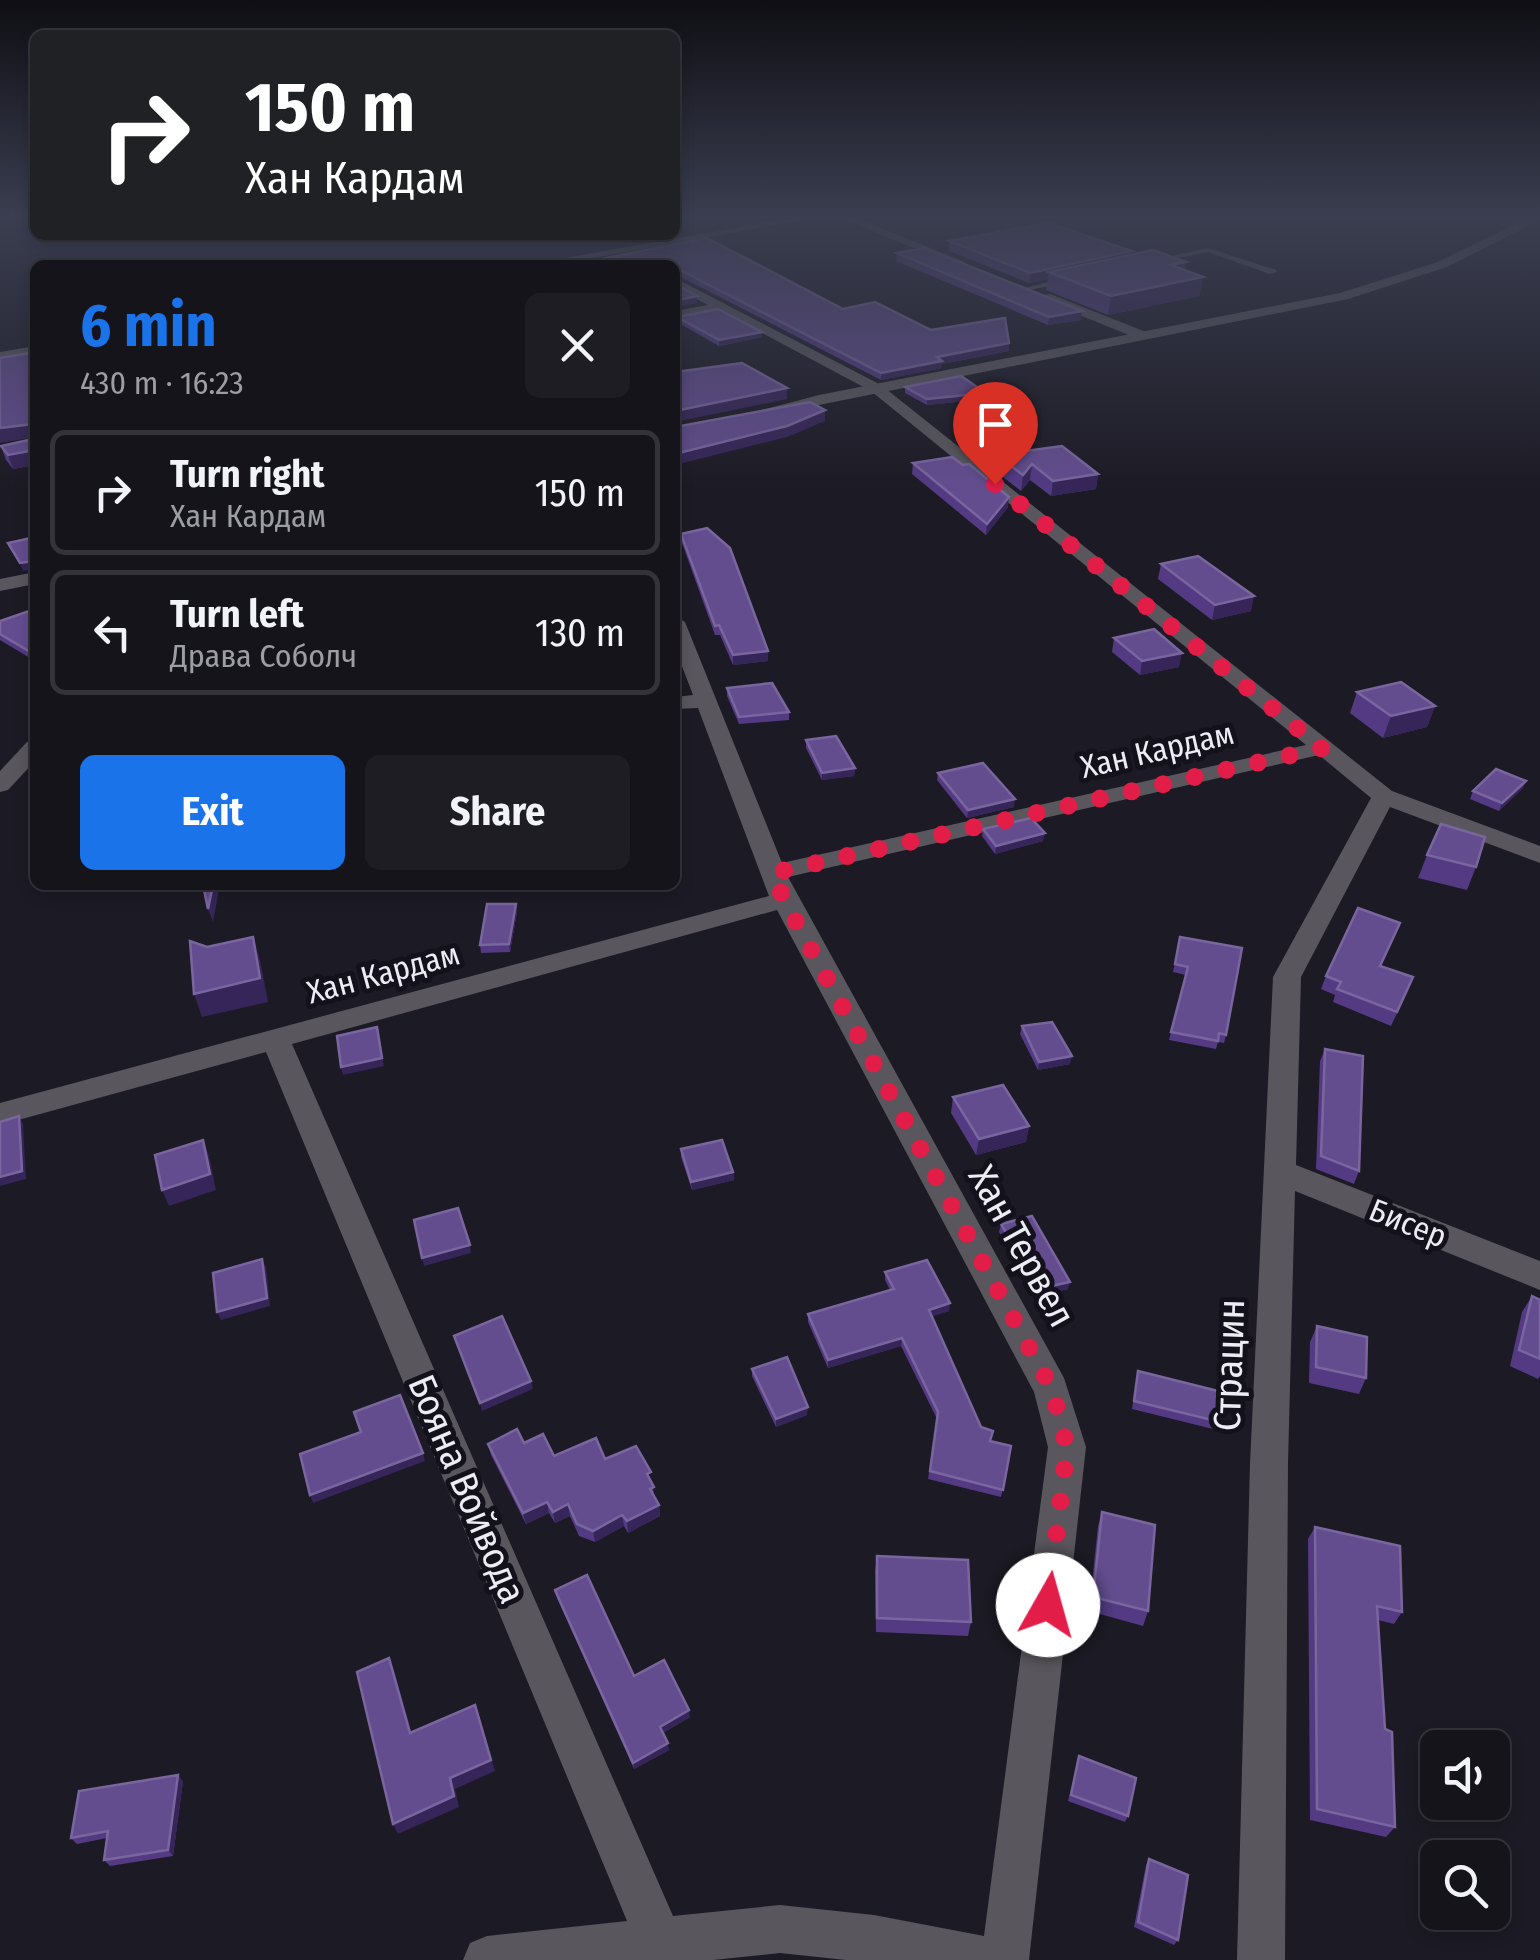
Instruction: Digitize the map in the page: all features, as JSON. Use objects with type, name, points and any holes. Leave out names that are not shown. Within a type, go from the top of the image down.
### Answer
[{"type":"street","points":[[680,315],[705,309]]},
{"type":"street","points":[[728,309],[876,388],[1384,796],[1540,855]]},
{"type":"street","points":[[1077,309],[1146,337]]},
{"type":"street","points":[[762,412],[1287,309]]},
{"type":"street","points":[[0,356],[30,351]]},
{"type":"street","points":[[0,586],[30,579]]},
{"type":"street","name":"Хан Тервел","points":[[680,649],[690,702],[778,887],[1052,1389],[1061,1416],[1067,1447],[1005,1960]]},
{"type":"street","name":"Хан Кардам","points":[[0,1114],[276,1038],[778,887],[1322,748]]},
{"type":"street","points":[[0,785],[30,756]]},
{"type":"street","name":"Страцин","points":[[1261,1960],[1277,1171],[1287,977],[1384,796]]},
{"type":"street","name":"Бояна Войвода","points":[[276,1038],[660,1940]]},
{"type":"street","name":"Бисер","points":[[1277,1171],[1540,1276]]},
{"type":"street","points":[[487,1960],[780,1930],[874,1939],[985,1960]]},
{"type":"building","points":[[719,309],[762,332],[719,340],[680,316]]},
{"type":"building","points":[[757,309],[890,309],[931,330],[1005,318],[1009,343],[881,373]]},
{"type":"building","points":[[1031,309],[1082,311],[1049,317]]},
{"type":"building","points":[[30,353],[30,424],[0,428],[0,358]]},
{"type":"building","points":[[742,363],[787,388],[680,410],[680,371]]},
{"type":"building","points":[[961,376],[986,393],[927,399],[905,387]]},
{"type":"building","points":[[810,402],[825,410],[787,426],[680,453],[680,426]]},
{"type":"building","points":[[30,440],[30,451],[8,455],[1,446]]},
{"type":"building","points":[[1062,446],[1098,474],[1053,481],[1032,464],[1023,475],[996,455]]},
{"type":"building","points":[[952,457],[963,465],[969,464],[1009,497],[987,524],[913,463]]},
{"type":"building","points":[[707,528],[730,548],[768,651],[733,655],[719,625],[715,626],[681,534]]},
{"type":"building","points":[[30,538],[30,562],[20,563],[8,543]]},
{"type":"building","points":[[1198,556],[1254,596],[1215,605],[1161,564]]},
{"type":"building","points":[[30,611],[30,652],[0,634],[0,621]]},
{"type":"building","points":[[1154,629],[1182,653],[1142,661],[1114,638]]},
{"type":"building","points":[[1401,682],[1435,706],[1391,716],[1357,692]]},
{"type":"building","points":[[772,683],[789,712],[739,717],[727,688]]},
{"type":"building","points":[[836,736],[855,768],[822,773],[806,740]]},
{"type":"building","points":[[983,763],[1015,799],[968,810],[938,773]]},
{"type":"building","points":[[1496,769],[1526,781],[1502,803],[1473,791]]},
{"type":"building","points":[[1031,818],[1045,833],[996,846],[983,829]]},
{"type":"building","points":[[1441,824],[1485,837],[1476,867],[1427,855]]},
{"type":"building","points":[[204,890],[212,890],[208,909]]},
{"type":"building","points":[[487,904],[516,904],[509,944],[480,945]]},
{"type":"building","points":[[1358,908],[1400,923],[1380,966],[1413,977],[1397,1012],[1337,989],[1341,982],[1326,976]]},
{"type":"building","points":[[253,937],[260,978],[194,994],[190,941],[207,947]]},
{"type":"building","points":[[1180,937],[1242,948],[1226,1035],[1219,1033],[1218,1041],[1171,1032],[1188,967],[1175,964]]},
{"type":"building","points":[[1052,1022],[1072,1056],[1039,1062],[1022,1026]]},
{"type":"building","points":[[377,1027],[382,1058],[341,1067],[337,1036]]},
{"type":"building","points":[[1325,1049],[1363,1056],[1359,1171],[1321,1156]]},
{"type":"building","points":[[1003,1085],[1029,1126],[979,1139],[953,1097]]},
{"type":"building","points":[[19,1116],[22,1171],[0,1177],[0,1122]]},
{"type":"building","points":[[203,1140],[210,1174],[162,1190],[155,1155]]},
{"type":"building","points":[[722,1140],[733,1172],[691,1182],[681,1149]]},
{"type":"building","points":[[458,1208],[470,1245],[422,1258],[414,1220]]},
{"type":"building","points":[[1032,1216],[1070,1282],[1038,1289],[1001,1224]]},
{"type":"building","points":[[262,1259],[267,1298],[217,1312],[213,1273]]},
{"type":"building","points":[[927,1260],[950,1303],[929,1310],[981,1427],[993,1431],[990,1441],[1011,1446],[1003,1490],[930,1471],[938,1412],[902,1338],[828,1360],[808,1314],[894,1289],[885,1272]]},
{"type":"building","points":[[1532,1296],[1540,1300],[1540,1359],[1519,1350]]},
{"type":"building","points":[[502,1316],[531,1381],[480,1403],[454,1336]]},
{"type":"building","points":[[1317,1326],[1367,1337],[1366,1378],[1316,1367]]},
{"type":"building","points":[[787,1357],[808,1407],[776,1419],[752,1369]]},
{"type":"building","points":[[1138,1371],[1222,1392],[1220,1422],[1134,1401]]},
{"type":"building","points":[[400,1395],[423,1453],[310,1495],[300,1454],[361,1432],[354,1412]]},
{"type":"building","points":[[517,1429],[524,1443],[543,1434],[554,1456],[596,1438],[605,1459],[636,1446],[651,1472],[647,1474],[654,1487],[650,1489],[659,1505],[627,1521],[622,1515],[593,1531],[577,1524],[568,1504],[553,1512],[547,1502],[523,1513],[488,1444]]},
{"type":"building","points":[[1102,1512],[1155,1525],[1148,1611],[1093,1597]]},
{"type":"building","points":[[1315,1527],[1400,1546],[1402,1612],[1377,1606],[1385,1729],[1392,1732],[1395,1827],[1317,1809]]},
{"type":"building","points":[[877,1556],[968,1560],[971,1622],[877,1618]]},
{"type":"building","points":[[587,1575],[634,1676],[664,1660],[689,1710],[660,1727],[668,1743],[633,1763],[555,1590]]},
{"type":"building","points":[[389,1658],[410,1733],[475,1705],[491,1760],[450,1778],[454,1796],[393,1824],[357,1672]]},
{"type":"building","points":[[1079,1756],[1136,1778],[1128,1816],[1071,1795]]},
{"type":"building","points":[[178,1775],[168,1850],[104,1860],[108,1831],[71,1838],[79,1791]]},
{"type":"building","points":[[1149,1859],[1188,1875],[1178,1940],[1138,1922]]},
{"type":"route","points":[[995,484],[1322,748],[773,873],[784,900],[1052,1389],[1067,1447],[1048,1605]]}]
